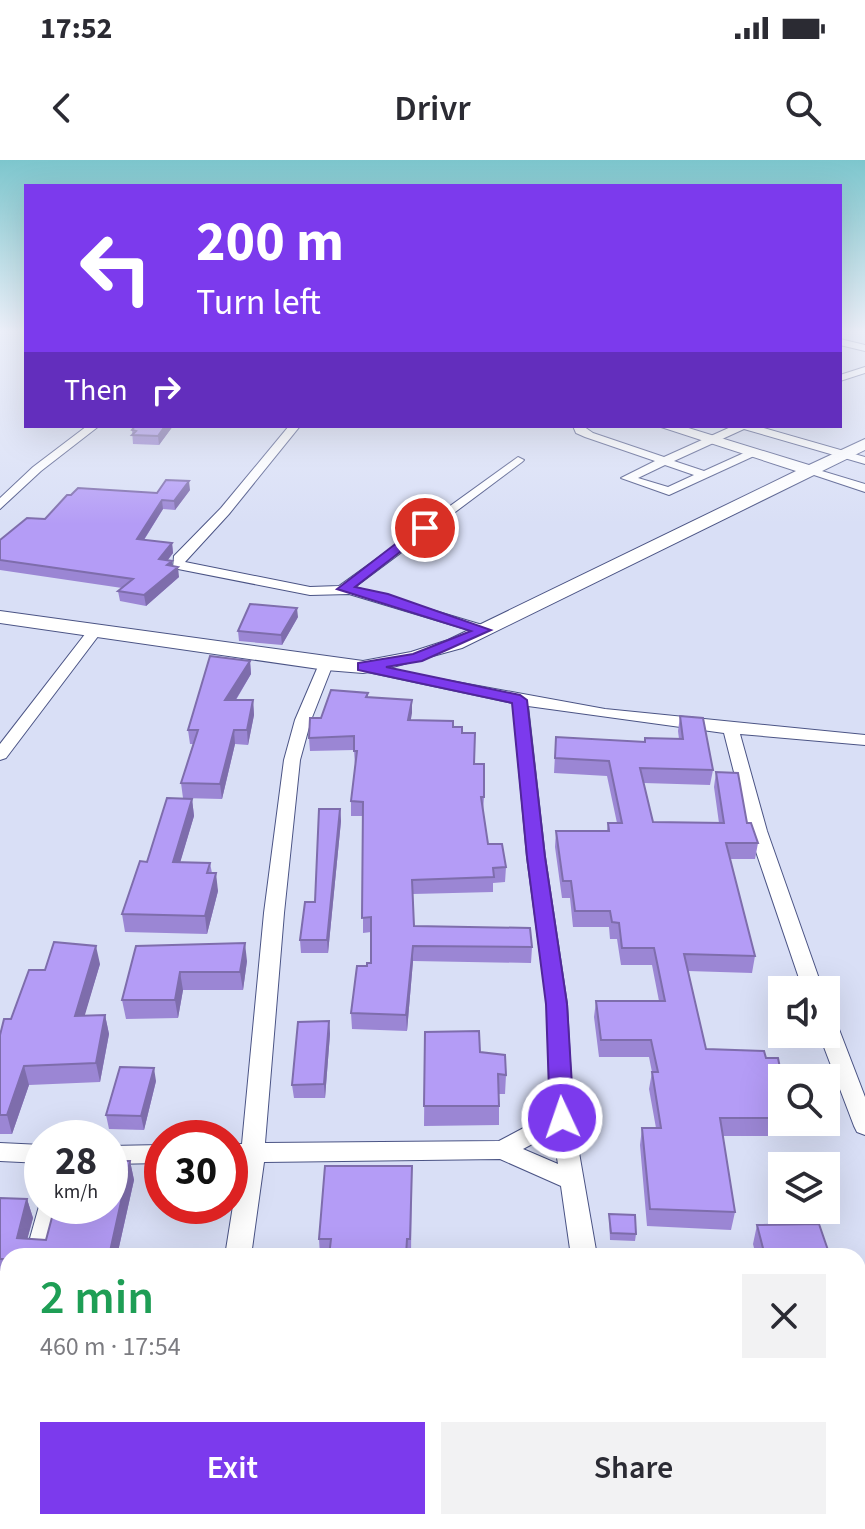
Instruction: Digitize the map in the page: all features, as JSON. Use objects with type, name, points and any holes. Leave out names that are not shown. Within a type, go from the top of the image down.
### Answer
[{"type":"street","points":[[0,505],[16,488],[91,428]]},
{"type":"street","points":[[293,428],[225,511],[179,559],[178,565],[310,591],[344,589],[383,597],[484,630]]},
{"type":"street","points":[[580,428],[589,435],[705,475]]},
{"type":"street","points":[[675,428],[750,454],[864,486]]},
{"type":"street","points":[[739,428],[627,478],[669,491],[750,454]]},
{"type":"street","points":[[750,428],[865,461]]},
{"type":"street","points":[[363,667],[416,657],[484,630],[865,444]]},
{"type":"street","points":[[344,589],[518,460]]},
{"type":"street","points":[[0,485],[16,488]]},
{"type":"street","points":[[0,617],[363,667],[520,700],[731,729],[865,740]]},
{"type":"street","points":[[0,755],[94,632]]},
{"type":"street","points":[[246,1120],[292,760],[303,720],[326,664]]},
{"type":"street","points":[[520,700],[536,857],[557,1004],[562,1118],[583,1248]]},
{"type":"street","points":[[731,729],[758,831],[808,976]]},
{"type":"street","points":[[835,1048],[865,1126]]},
{"type":"street","points":[[502,1150],[562,1118]]},
{"type":"street","points":[[248,1153],[502,1150],[570,1180]]},
{"type":"street","points":[[0,1152],[24,1153]]},
{"type":"street","points":[[40,1248],[46,1224]]},
{"type":"street","points":[[238,1248],[239,1224]]},
{"type":"building","points":[[164,428],[158,436],[132,435],[136,431],[132,430]]},
{"type":"building","points":[[166,480],[189,481],[174,501],[162,500],[137,539],[172,543],[159,559],[172,561],[167,565],[178,567],[144,595],[118,591],[133,579],[0,560],[0,540],[27,518],[45,519],[67,495],[78,488],[157,493]]},
{"type":"building","points":[[250,604],[297,608],[281,635],[238,631]]},
{"type":"building","points":[[210,656],[250,661],[225,700],[253,700],[247,730],[234,730],[220,784],[181,783],[198,730],[188,730]]},
{"type":"building","points":[[331,690],[368,693],[366,697],[412,700],[408,720],[453,721],[453,727],[462,727],[462,733],[475,733],[474,764],[484,764],[484,797],[481,797],[488,844],[502,844],[506,867],[493,868],[494,877],[412,880],[414,926],[530,928],[532,947],[413,946],[406,1015],[351,1013],[357,966],[371,963],[371,917],[362,918],[363,802],[351,801],[357,751],[354,751],[354,736],[309,738],[310,718],[321,718]]},
{"type":"building","points":[[680,716],[703,718],[713,770],[640,768],[653,822],[724,823],[716,772],[738,773],[747,823],[751,823],[758,843],[726,843],[755,956],[684,954],[706,1049],[764,1051],[766,1058],[778,1058],[779,1064],[768,1064],[768,1118],[720,1118],[735,1212],[650,1209],[642,1128],[661,1128],[652,1072],[658,1072],[651,1040],[601,1040],[596,1001],[665,1001],[654,948],[622,948],[619,923],[612,922],[610,911],[575,911],[571,881],[563,881],[556,831],[609,831],[608,823],[622,823],[609,761],[555,758],[556,737],[645,742],[645,738],[683,739]]},
{"type":"building","points":[[167,798],[192,799],[173,862],[210,863],[207,873],[216,873],[205,916],[122,914],[140,861],[147,862]]},
{"type":"building","points":[[319,809],[340,809],[327,940],[300,940],[305,902],[315,902]]},
{"type":"building","points":[[54,942],[96,946],[75,1016],[105,1015],[96,1063],[24,1066],[7,1115],[0,1115],[0,1035],[4,1019],[11,1019],[29,970],[45,970]]},
{"type":"building","points":[[245,943],[240,972],[180,972],[175,1000],[122,1000],[136,946]]},
{"type":"building","points":[[329,1021],[324,1084],[292,1085],[298,1022]]},
{"type":"building","points":[[479,1031],[480,1052],[505,1055],[506,1075],[498,1074],[499,1106],[424,1106],[425,1032]]},
{"type":"building","points":[[120,1067],[154,1068],[141,1116],[106,1115]]},
{"type":"building","points":[[325,1166],[412,1166],[410,1239],[407,1239],[406,1248],[330,1248],[331,1239],[319,1239]]},
{"type":"building","points":[[0,1198],[24,1199],[17,1238],[46,1240],[50,1224],[116,1224],[111,1248],[0,1248]]},
{"type":"building","points":[[609,1214],[635,1215],[636,1234],[611,1233]]},
{"type":"building","points":[[819,1224],[827,1248],[763,1248],[757,1225]]},
{"type":"route","points":[[425,528],[344,589],[383,597],[484,630],[416,657],[363,667],[520,700],[536,857],[557,1004],[562,1118]]}]
